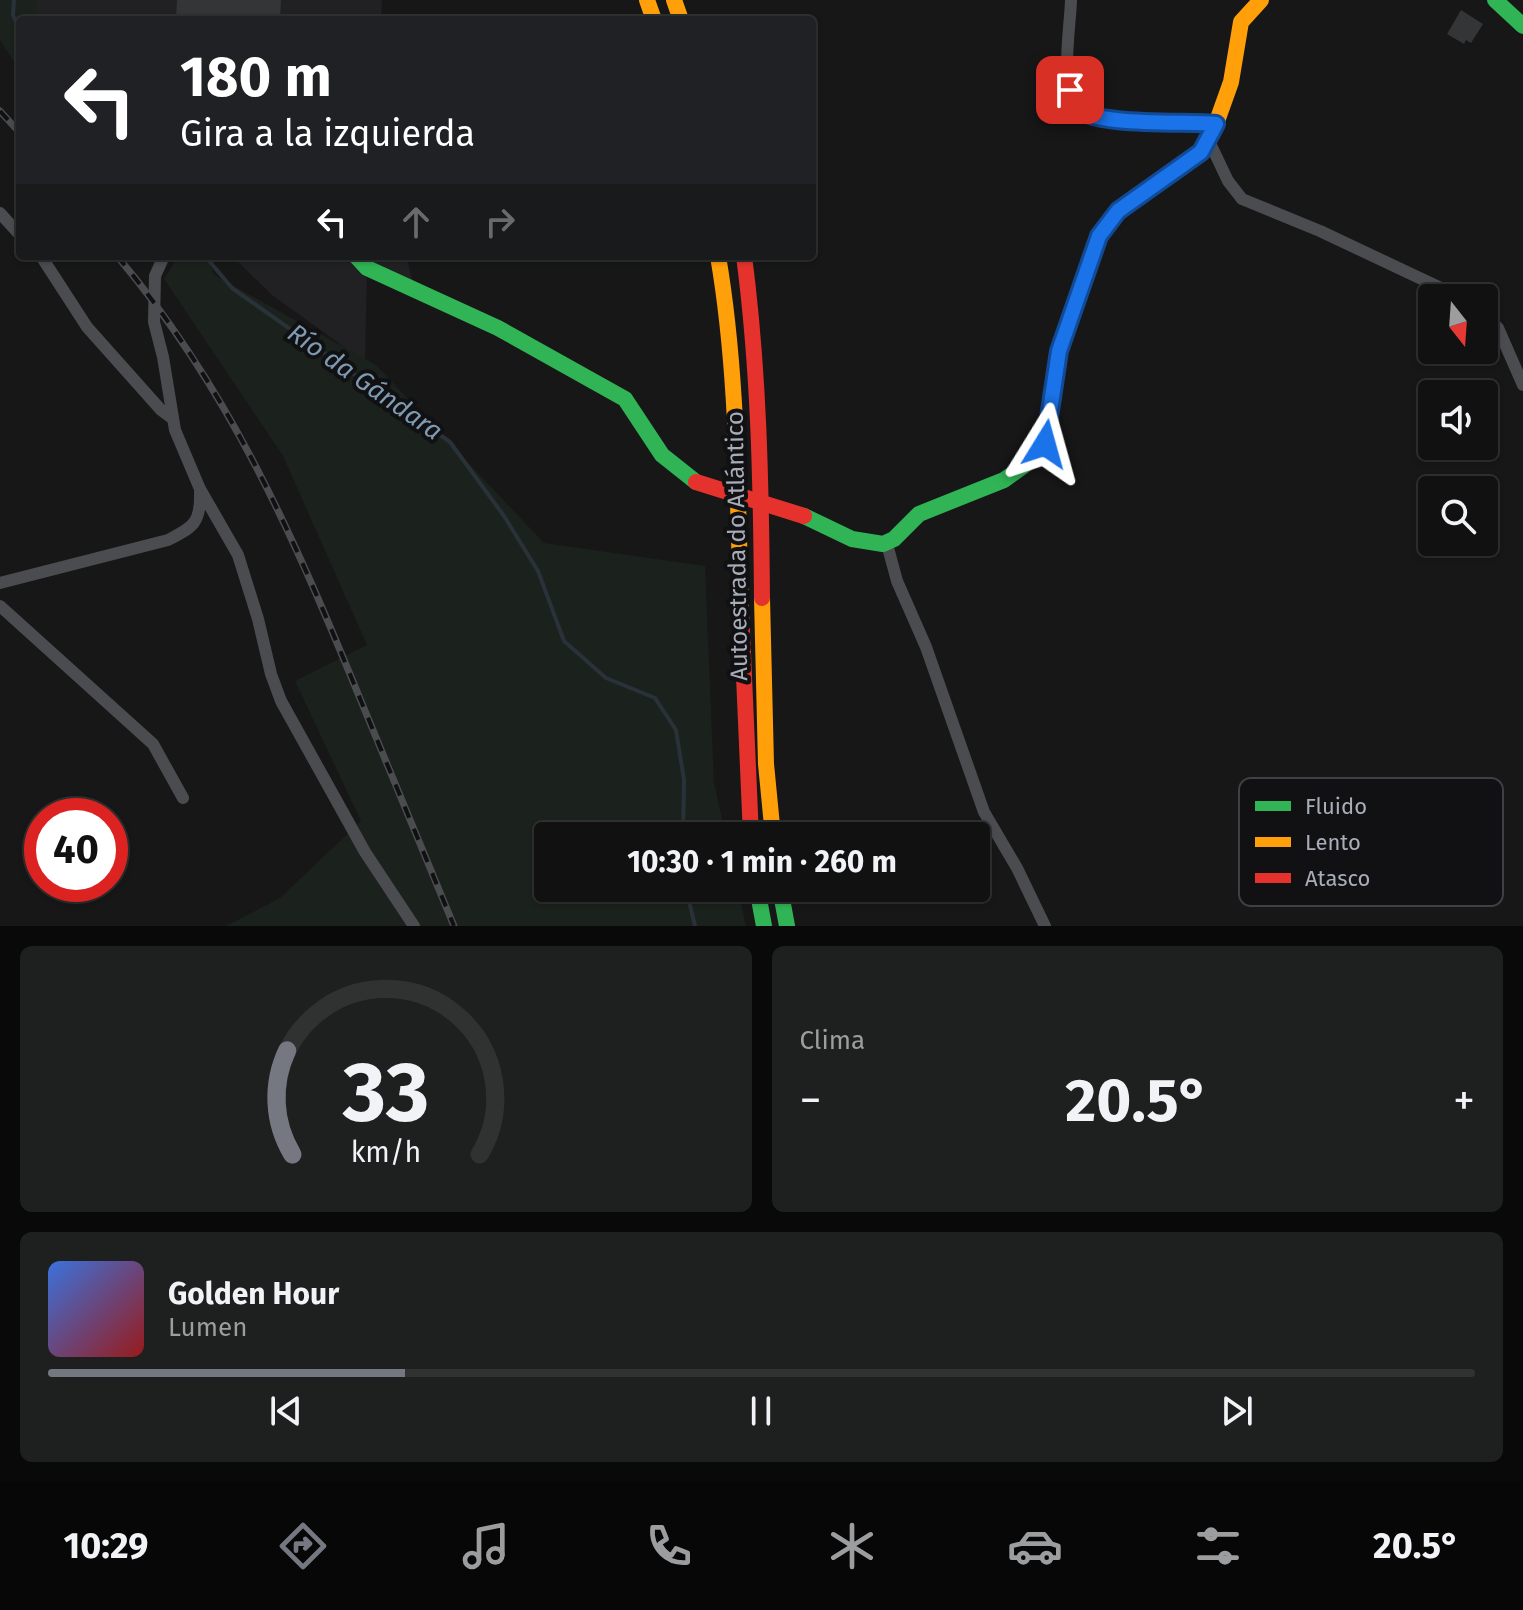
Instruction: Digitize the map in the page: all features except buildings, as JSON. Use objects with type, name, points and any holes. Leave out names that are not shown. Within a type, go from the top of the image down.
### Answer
[{"type":"main road","points":[[362,262],[498,328],[625,399],[654,445],[673,467],[696,482],[804,516],[858,542],[887,544],[899,536],[916,515],[993,486],[1020,472],[1037,456],[1045,444],[1059,351],[1099,236],[1118,211],[1201,152],[1209,141],[1231,82],[1241,22],[1261,0]]},
{"type":"main road","points":[[1495,0],[1523,26]]},
{"type":"main road","points":[[1512,0],[1523,10]]},
{"type":"main road","name":"Autoestrada do Atlántico","points":[[719,260],[727,300],[736,443],[743,717],[750,822]]},
{"type":"main road","name":"Autoestrada do Atlántico","points":[[745,260],[759,389],[764,716],[772,822]]},
{"type":"main road","points":[[760,902],[764,926]]},
{"type":"main road","points":[[783,902],[787,926]]},
{"type":"street","points":[[1071,0],[1068,79],[1071,101],[1076,109],[1118,121],[1216,124]]},
{"type":"street","points":[[1209,141],[1228,181],[1242,199],[1320,231],[1432,284]]},
{"type":"street","points":[[0,213],[16,231]]},
{"type":"street","points":[[44,260],[87,327],[161,410],[173,419]]},
{"type":"street","points":[[162,260],[155,276],[154,322],[175,430],[200,489],[238,555],[281,701],[359,842],[414,926]]},
{"type":"street","points":[[1498,328],[1523,385]]},
{"type":"street","points":[[0,583],[168,540],[188,531],[196,522],[200,489]]},
{"type":"street","points":[[887,544],[897,581],[926,647],[984,812],[1017,868],[1045,926]]},
{"type":"street","points":[[0,606],[153,744],[183,798]]},
{"type":"shaded area","points":[[0,0],[37,0],[37,16],[16,16],[16,65],[0,40]]},
{"type":"shaded area","points":[[37,0],[382,0],[381,16],[37,16]]},
{"type":"shaded area","points":[[176,260],[208,260],[214,275],[376,365],[544,543],[705,566],[714,783],[723,822],[534,822],[534,902],[741,902],[746,926],[226,926],[280,898],[361,821],[295,681],[367,645],[283,456],[164,279]]},
{"type":"shaded area","points":[[236,260],[407,260],[415,290],[367,269],[365,362],[272,295]]},
{"type":"waterway","name":"Río da Gándara","points":[[14,0],[16,22]]},
{"type":"waterway","name":"Río da Gándara","points":[[208,260],[232,288],[450,442],[504,516],[538,571],[564,641],[606,678],[655,698],[676,730],[684,780],[683,822]]},
{"type":"waterway","name":"Río da Gándara","points":[[689,902],[695,926]]},
{"type":"railway","points":[[0,111],[16,129]]},
{"type":"railway","points":[[120,260],[158,307],[194,360],[257,469],[311,583],[454,926]]},
{"type":"traffic: fast","points":[[1495,0],[1523,26]]},
{"type":"traffic: fast","points":[[804,516],[852,539],[883,544],[894,539],[919,514],[1004,480],[1033,459],[1045,444],[1059,351],[1099,236],[1118,211],[1167,176]]},
{"type":"traffic: fast","points":[[360,260],[367,268],[498,328],[625,399],[662,455],[696,482]]},
{"type":"traffic: fast","points":[[760,902],[764,926]]},
{"type":"traffic: fast","points":[[783,902],[787,926]]},
{"type":"traffic: slow","points":[[647,0],[653,16]]},
{"type":"traffic: slow","points":[[674,0],[680,16]]},
{"type":"traffic: slow","points":[[1167,176],[1201,152],[1216,124],[1231,82],[1241,22],[1261,0]]},
{"type":"traffic: slow","points":[[719,260],[733,388],[741,608]]},
{"type":"traffic: slow","points":[[762,598],[766,764],[772,822]]},
{"type":"traffic: jam","points":[[744,260],[756,384],[762,598]]},
{"type":"traffic: jam","points":[[696,482],[804,516]]},
{"type":"traffic: jam","points":[[741,608],[750,822]]},
{"type":"route","points":[[1045,444],[1059,351],[1099,236],[1118,211],[1201,152],[1216,124],[1107,119],[1076,109],[1070,90]]}]
